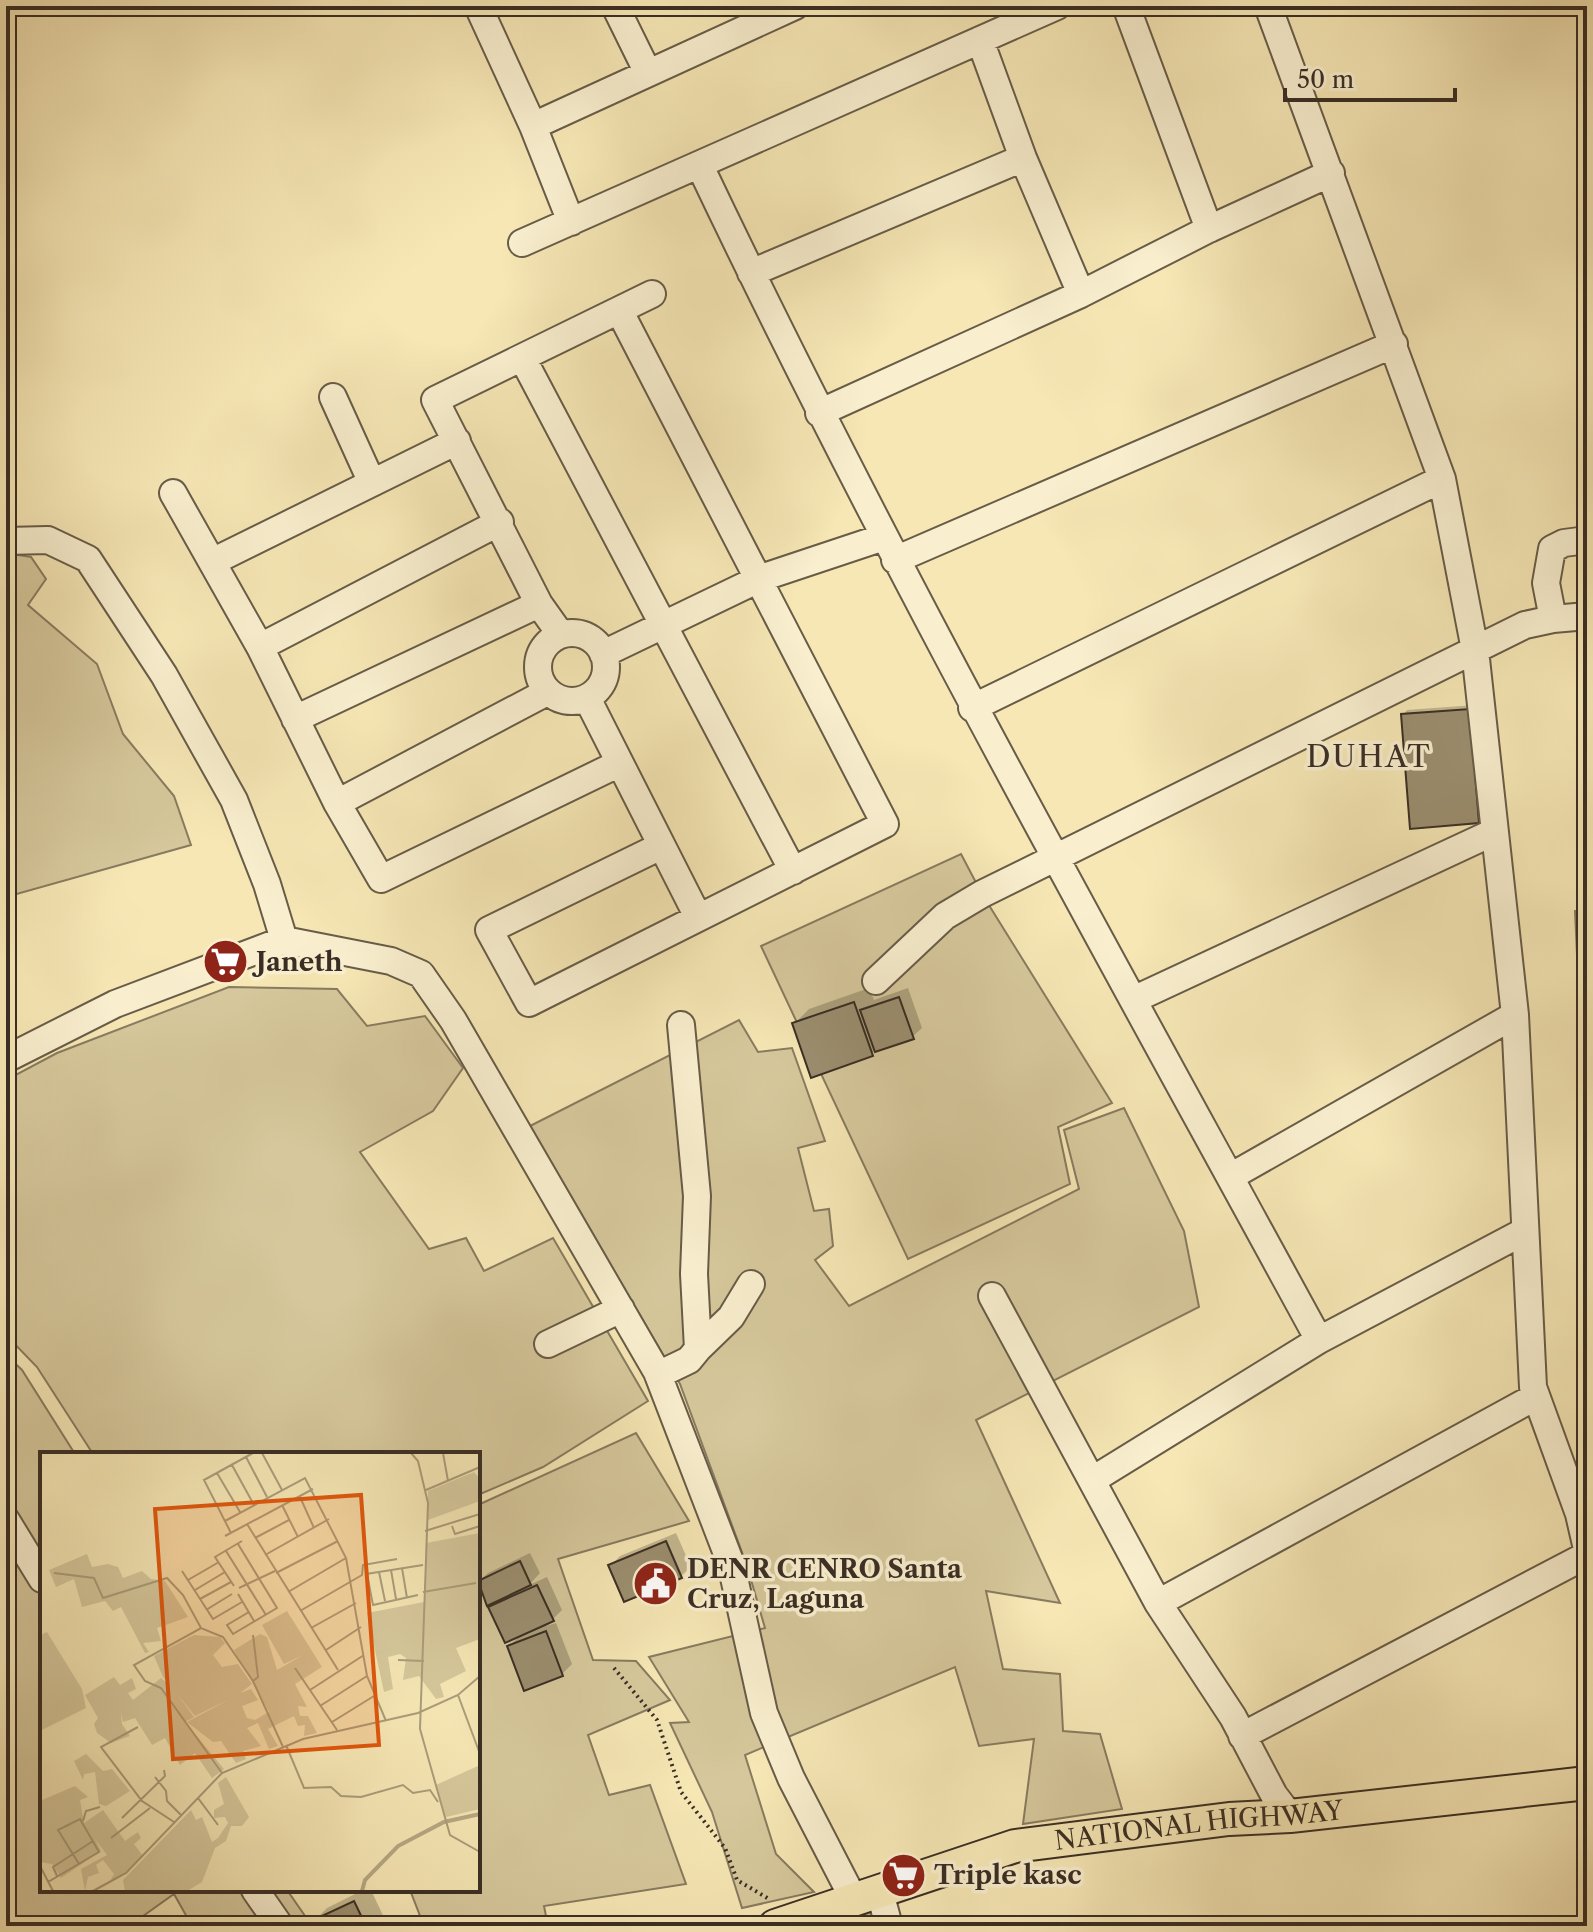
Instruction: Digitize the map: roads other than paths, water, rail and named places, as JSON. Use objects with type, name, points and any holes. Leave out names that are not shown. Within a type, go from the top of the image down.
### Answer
[{"type":"main road","name":"NATIONAL HIGHWAY","points":[[785,1923],[866,1893],[1015,1846],[1229,1819],[1290,1816],[1587,1783]]},
{"type":"street","points":[[478,6],[533,126],[571,222]]},
{"type":"street","points":[[615,6],[647,71]]},
{"type":"street","points":[[533,126],[755,14],[795,6]]},
{"type":"street","points":[[522,243],[1057,6]]},
{"type":"street","points":[[1126,6],[1209,229]]},
{"type":"street","points":[[1242,1736],[1587,1552],[1579,1514],[1535,1397],[1515,1015],[1475,650],[1442,479],[1268,6]]},
{"type":"street","points":[[980,40],[1023,158],[1081,294]]},
{"type":"street","points":[[751,273],[1023,158]]},
{"type":"street","points":[[700,166],[819,413],[972,708],[1135,999],[1319,1340]]},
{"type":"street","points":[[819,413],[1081,294],[1209,229],[1331,173]]},
{"type":"street","points":[[561,635],[539,604],[500,522],[435,400],[652,294]]},
{"type":"street","points":[[619,310],[761,578],[885,824],[529,1003],[489,930],[661,846]]},
{"type":"street","points":[[603,654],[761,578],[889,548],[1394,344]]},
{"type":"street","points":[[523,359],[793,871]]},
{"type":"street","points":[[333,397],[372,483]]},
{"type":"street","points":[[212,562],[457,441]]},
{"type":"street","points":[[972,708],[1442,479]]},
{"type":"street","points":[[173,493],[260,647],[337,803],[381,879],[620,763]]},
{"type":"street","points":[[260,647],[500,522]]},
{"type":"street","points":[[6,541],[48,540],[88,559],[164,675],[234,800],[267,884],[284,940]]},
{"type":"street","points":[[1553,619],[1546,583],[1552,549],[1564,543],[1587,540]]},
{"type":"street","points":[[295,719],[539,604]]},
{"type":"street","points":[[876,981],[945,916],[1525,625],[1587,616]]},
{"type":"street","points":[[561,635],[586,637],[603,654],[604,678],[587,698],[565,701],[547,692],[538,675],[539,657],[550,642],[561,635]]},
{"type":"street","points":[[337,803],[547,692]]},
{"type":"street","points":[[587,698],[698,917]]},
{"type":"street","points":[[1135,999],[1494,832]]},
{"type":"street","points":[[6,1059],[115,1004],[284,940],[391,961],[421,974],[453,1020],[658,1375],[731,1564],[764,1713],[791,1778],[889,1926]]},
{"type":"street","points":[[1230,1177],[1515,1015]]},
{"type":"street","points":[[681,1025],[697,1196],[694,1274],[698,1349]]},
{"type":"street","points":[[1094,1479],[1319,1340],[1525,1231]]},
{"type":"street","points":[[658,1375],[689,1360],[731,1317],[751,1284]]},
{"type":"street","points":[[992,1296],[1094,1479],[1158,1603],[1290,1816]]},
{"type":"street","points":[[548,1344],[621,1309]]},
{"type":"street","points":[[1158,1603],[1535,1397]]},
{"type":"street","points":[[6,1520],[40,1576]]},
{"type":"street","points":[[256,1892],[280,1926]]},
{"type":"place","name":"Janeth","points":[[225,962]]},
{"type":"place","name":"DENR CENRO Santa Cruz, Laguna","points":[[656,1584]]},
{"type":"place","name":"Triple kasc","points":[[903,1875]]},
{"type":"district","name":"DUHAT","points":[[1369,757]]}]
